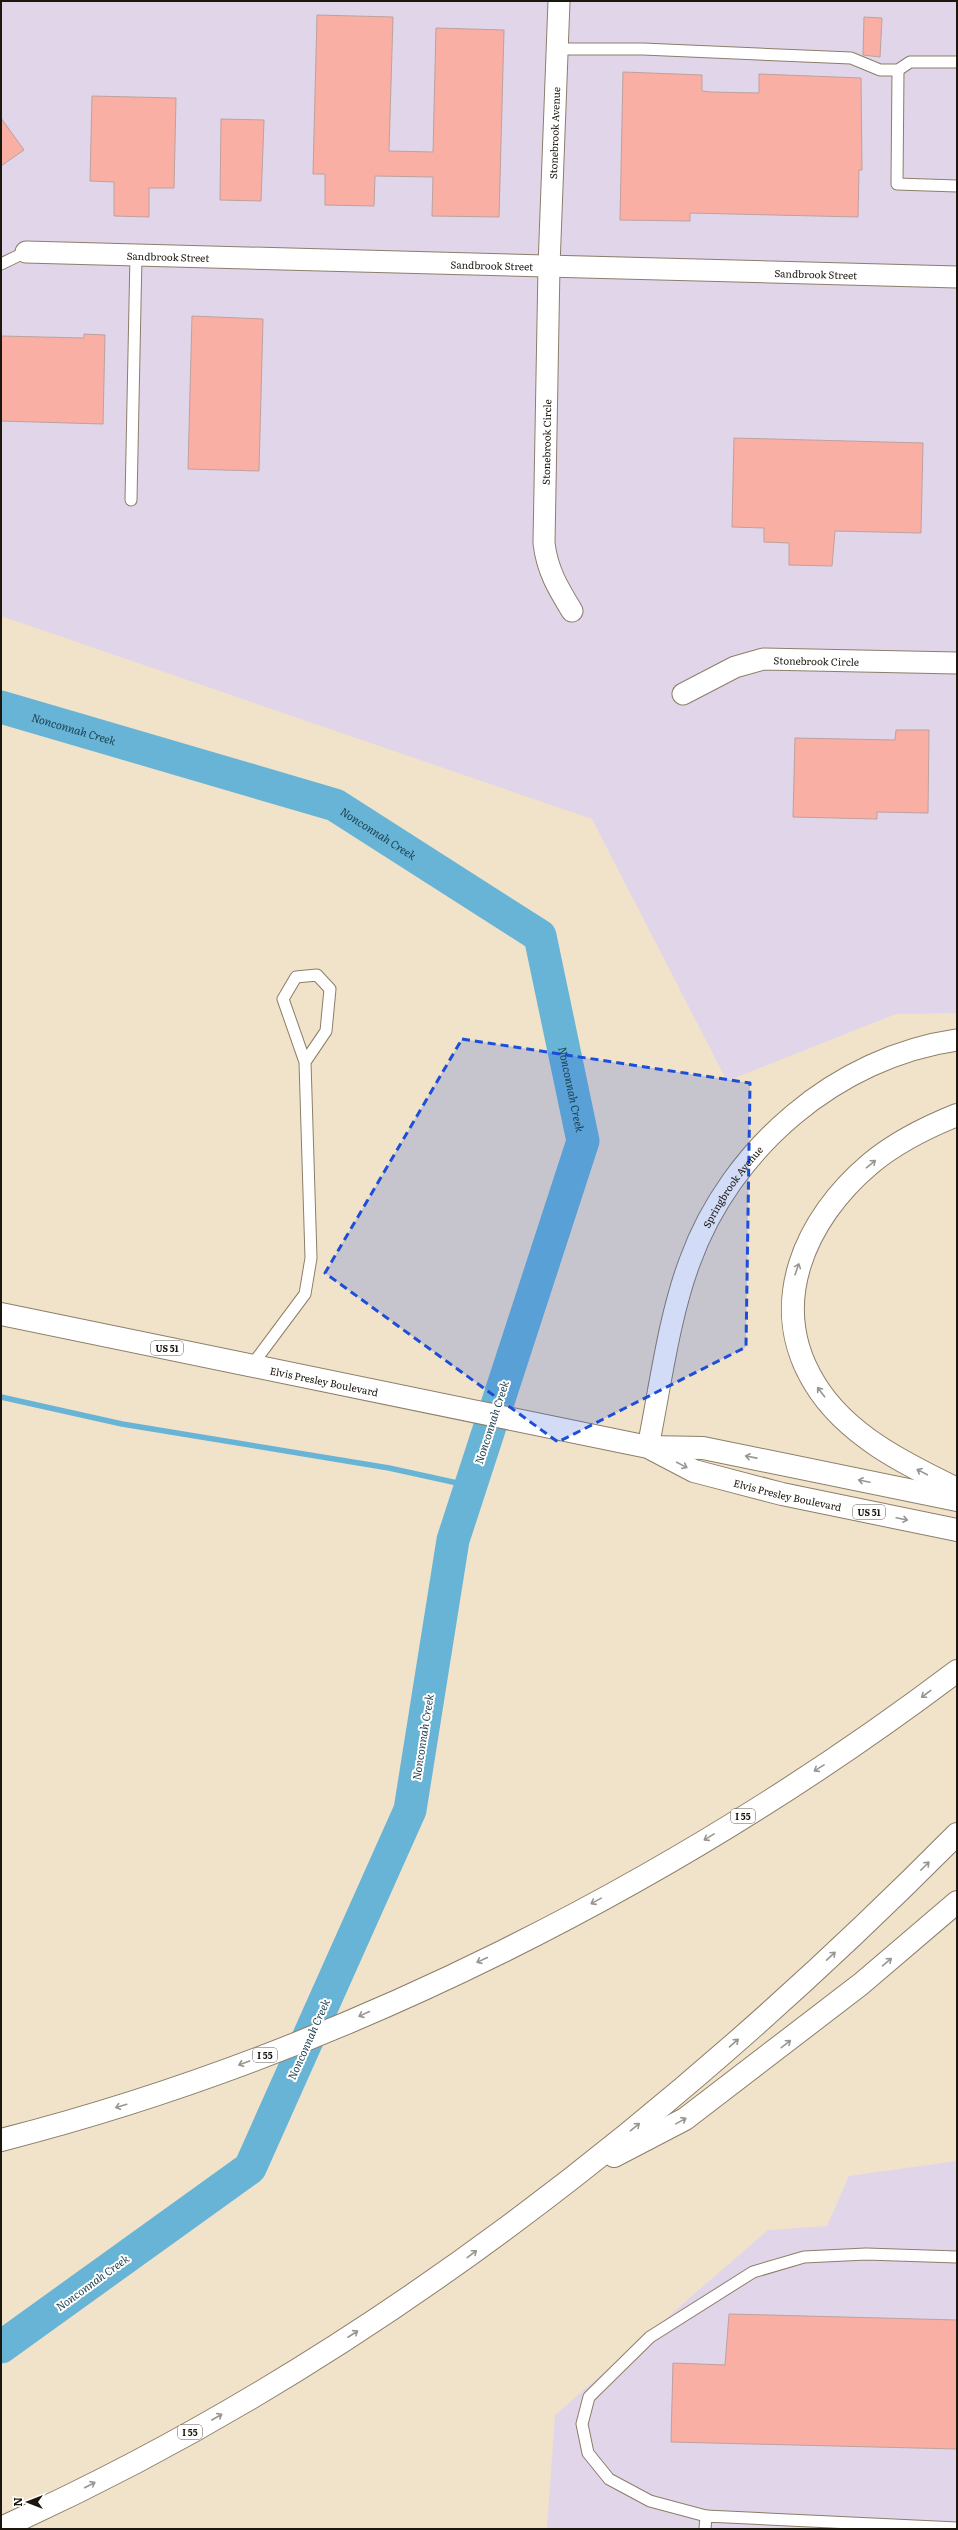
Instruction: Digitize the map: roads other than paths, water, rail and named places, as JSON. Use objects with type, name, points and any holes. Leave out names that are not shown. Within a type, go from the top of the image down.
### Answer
[{"type":"main road","points":[[957,1115],[936,1124],[899,1144],[870,1164],[845,1190],[824,1216],[806,1248],[796,1271],[792,1292],[793,1315],[802,1357],[815,1384],[830,1405],[875,1445],[899,1460],[957,1489]]},
{"type":"main road","name":"Elvis Presley Boulevard","points":[[1,1314],[610,1438],[648,1447],[701,1472],[782,1494],[957,1530]]},
{"type":"main road","name":"Elvis Presley Boulevard","points":[[648,1447],[703,1448],[957,1500]]},
{"type":"main road","name":"I 55","points":[[2,2140],[138,2101],[249,2061],[330,2030],[518,1943],[658,1867],[745,1815],[846,1751],[957,1671]]},
{"type":"main road","name":"I 55","points":[[1,2528],[56,2503],[212,2420],[303,2366],[457,2266],[572,2178],[682,2088],[796,1989],[896,1895],[957,1834]]},
{"type":"main road","points":[[572,2178],[685,2119],[855,1989],[957,1902]]},
{"type":"street","name":"Stonebrook Avenue","points":[[549,266],[559,1]]},
{"type":"street","name":"Sandbrook Street","points":[[26,252],[957,277]]},
{"type":"street","name":"Stonebrook Circle","points":[[549,266],[544,543],[546,562],[552,578],[572,611]]},
{"type":"street","name":"Stonebrook Circle","points":[[683,694],[735,667],[763,659],[957,663]]},
{"type":"street","name":"Springbrook Avenue","points":[[648,1447],[673,1324],[689,1261],[710,1216],[727,1187],[757,1149],[776,1129],[840,1082],[899,1055],[957,1040]]},
{"type":"lane","points":[[557,49],[643,49],[851,58],[880,70],[898,70],[910,62],[957,62]]},
{"type":"lane","points":[[898,70],[897,184],[957,186]]},
{"type":"lane","points":[[1,264],[26,252]]},
{"type":"lane","points":[[131,500],[136,255]]},
{"type":"lane","points":[[252,1365],[305,1294],[311,1258],[305,1062],[283,999],[296,978],[317,975],[330,989],[326,1031],[305,1062]]},
{"type":"lane","points":[[957,2257],[866,2254],[804,2257],[753,2272],[650,2337],[589,2397],[582,2424],[588,2453],[609,2479],[650,2501],[706,2516],[957,2528]]},
{"type":"lane","points":[[705,2529],[706,2516]]},
{"type":"waterway","name":"Nonconnah Creek","points":[[1,707],[335,805],[540,936],[583,1141],[453,1540],[410,1810],[250,2168],[1,2347]]},
{"type":"waterway","points":[[1,1397],[122,1424],[389,1468],[471,1486]]}]
